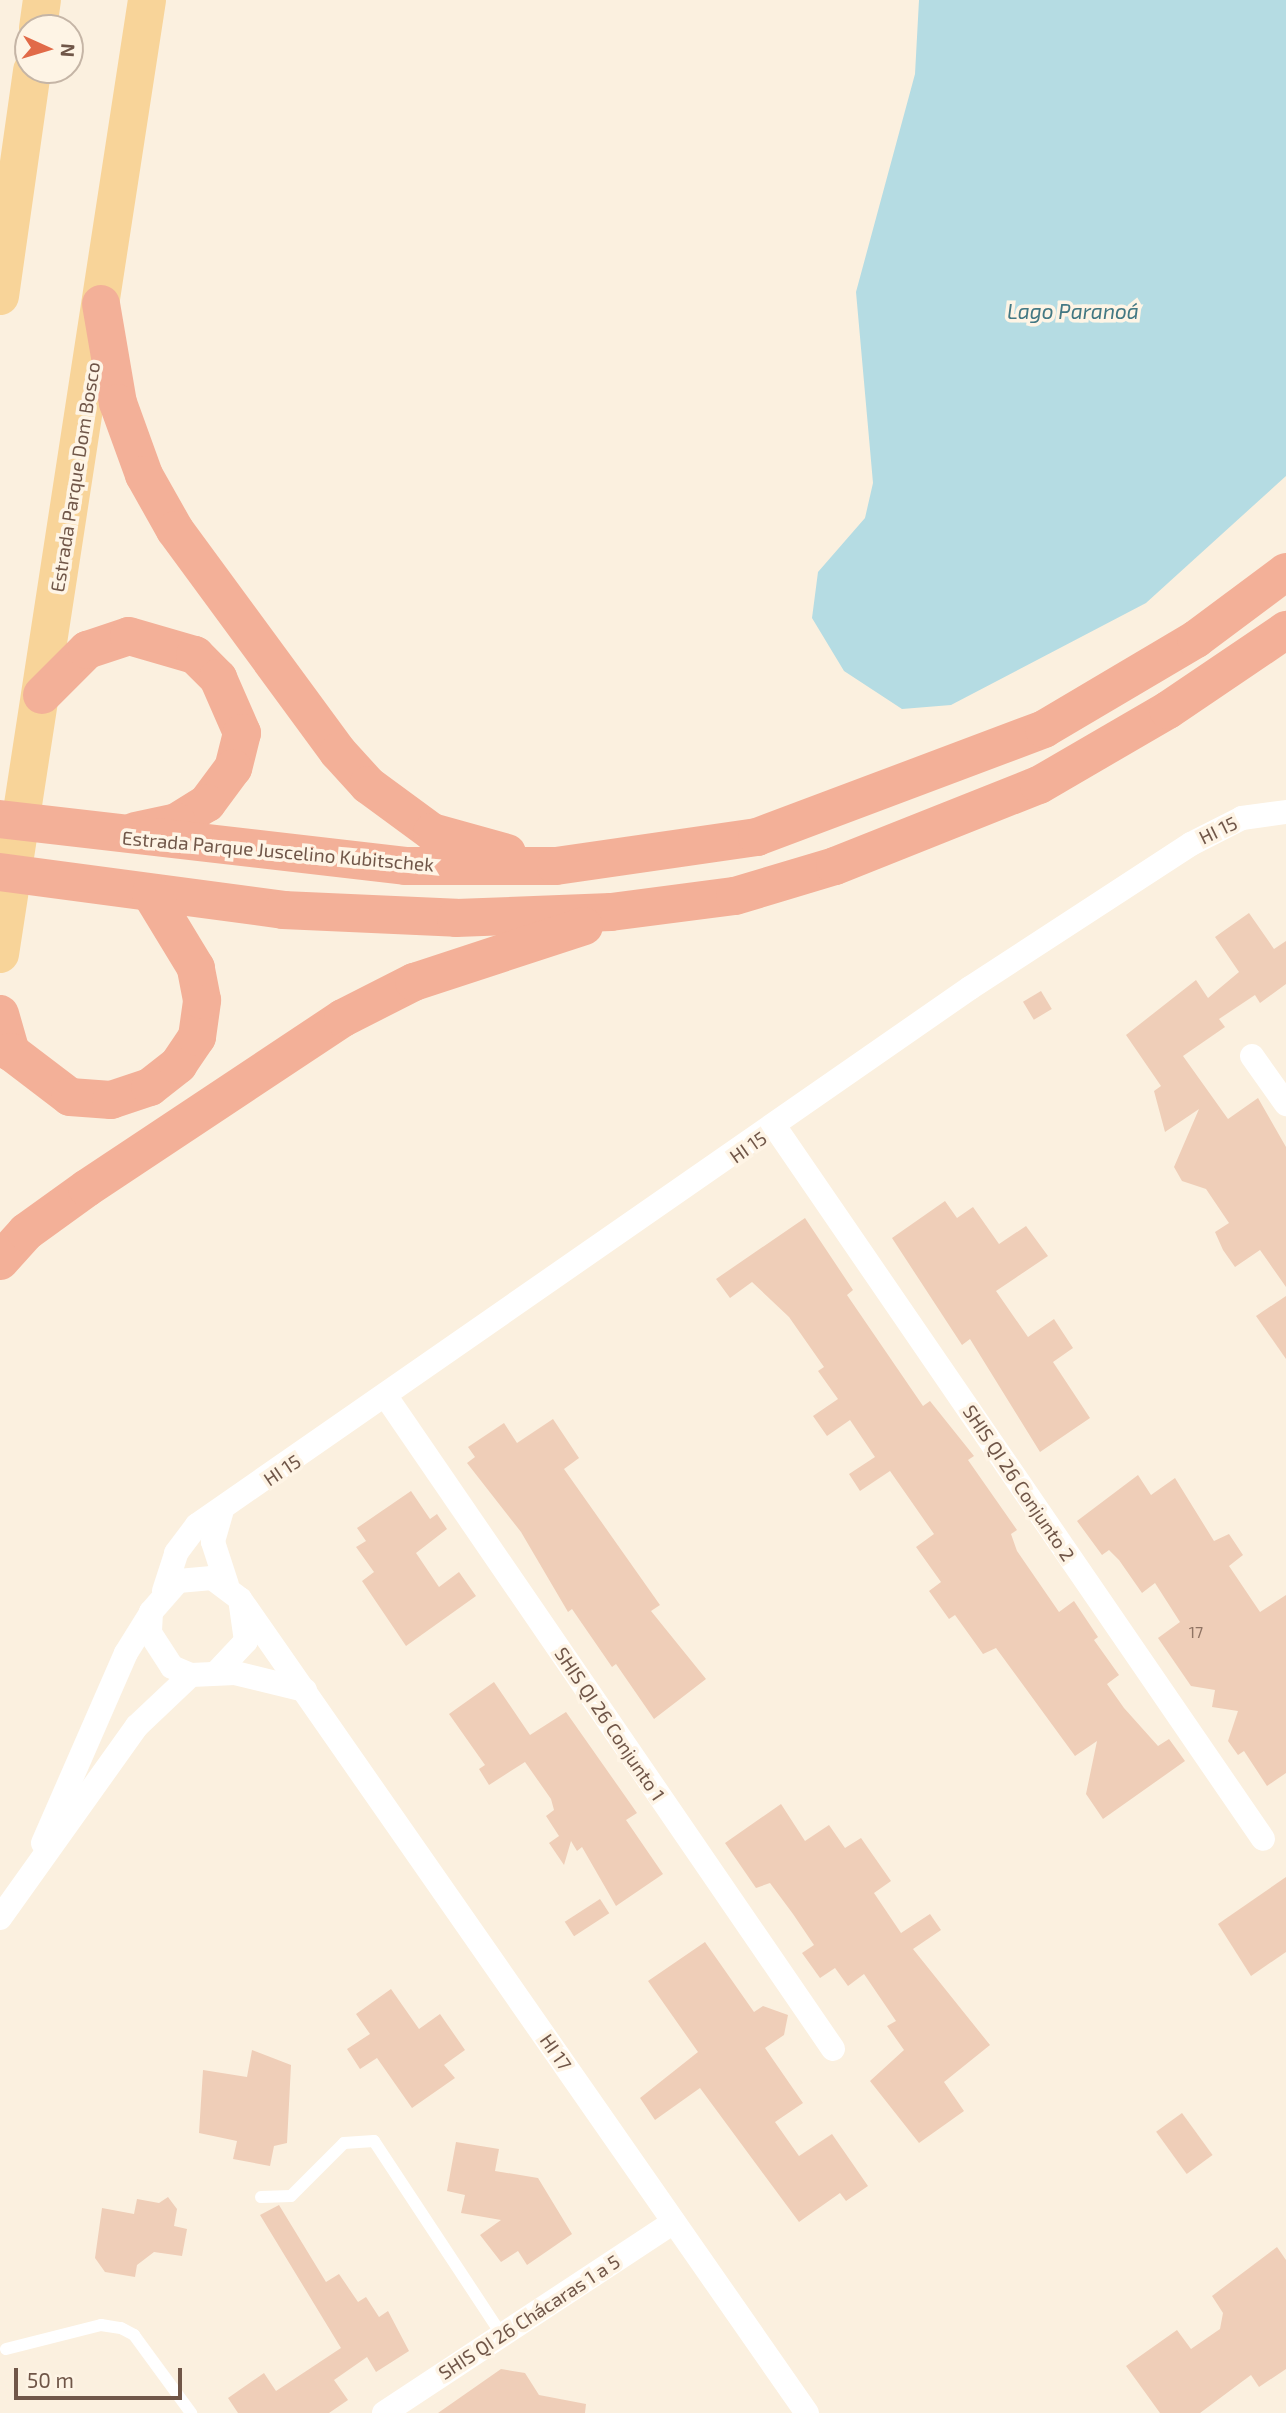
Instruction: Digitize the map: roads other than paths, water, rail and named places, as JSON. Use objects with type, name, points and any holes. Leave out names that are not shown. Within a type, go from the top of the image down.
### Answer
[{"type":"highway","points":[[101,304],[118,403],[144,475],[175,530],[338,752],[368,785],[432,832],[556,866]]},
{"type":"highway","name":"Estrada Parque Juscelino Kubitschek","points":[[0,819],[112,836],[405,866],[556,866],[757,837],[1044,729],[1196,639],[1286,572]]},
{"type":"highway","points":[[0,872],[283,910],[443,917],[611,912],[735,896],[957,821],[1039,785],[1133,731],[1286,630]]},
{"type":"highway","points":[[42,695],[87,650],[129,636],[195,655],[235,708],[242,733],[233,768],[207,803],[177,822],[112,836]]},
{"type":"highway","points":[[0,1014],[11,1052],[70,1097],[111,1100],[150,1087],[178,1065],[197,1037],[202,1000],[195,968],[151,894]]},
{"type":"highway","points":[[0,1261],[26,1232],[87,1188],[343,1018],[414,982],[572,932],[611,912]]},
{"type":"main road","name":"Estrada Parque Dom Bosco","points":[[0,954],[147,0]]},
{"type":"main road","points":[[0,296],[30,84]]},
{"type":"street","name":"HI 15","points":[[164,1591],[185,1537],[775,1127],[970,988],[1191,844],[1242,818],[1286,812]]},
{"type":"street","points":[[1252,1056],[1286,1104]]},
{"type":"street","name":"SHIS QI 26 Conjunto 2","points":[[775,1127],[1263,1839]]},
{"type":"street","name":"SHIS QI 26 Conjunto 1","points":[[387,1398],[833,2049]]},
{"type":"street","points":[[217,1672],[246,1641],[234,1592],[213,1542],[222,1510]]},
{"type":"street","points":[[29,1878],[103,1703],[164,1591],[195,1576],[234,1592]]},
{"type":"street","name":"HI 17","points":[[234,1592],[305,1690],[807,2413]]},
{"type":"street","points":[[151,1612],[157,1653],[191,1675]]},
{"type":"street","points":[[0,1918],[137,1726],[191,1675],[217,1672],[305,1690]]},
{"type":"street","name":"SHIS QI 26 Chácaras 1 a 5","points":[[391,2411],[674,2222]]},
{"type":"lane","points":[[261,2197],[290,2196],[344,2143],[374,2141],[502,2335]]},
{"type":"lane","points":[[5,2349],[89,2328],[121,2328],[134,2335],[191,2413]]},
{"type":"water","name":"Lago Paranoá","points":[[919,0],[1286,0],[1286,476],[1146,603],[951,705],[902,709],[844,671],[812,618],[818,572],[865,518],[873,483],[856,292],[915,74]]}]
